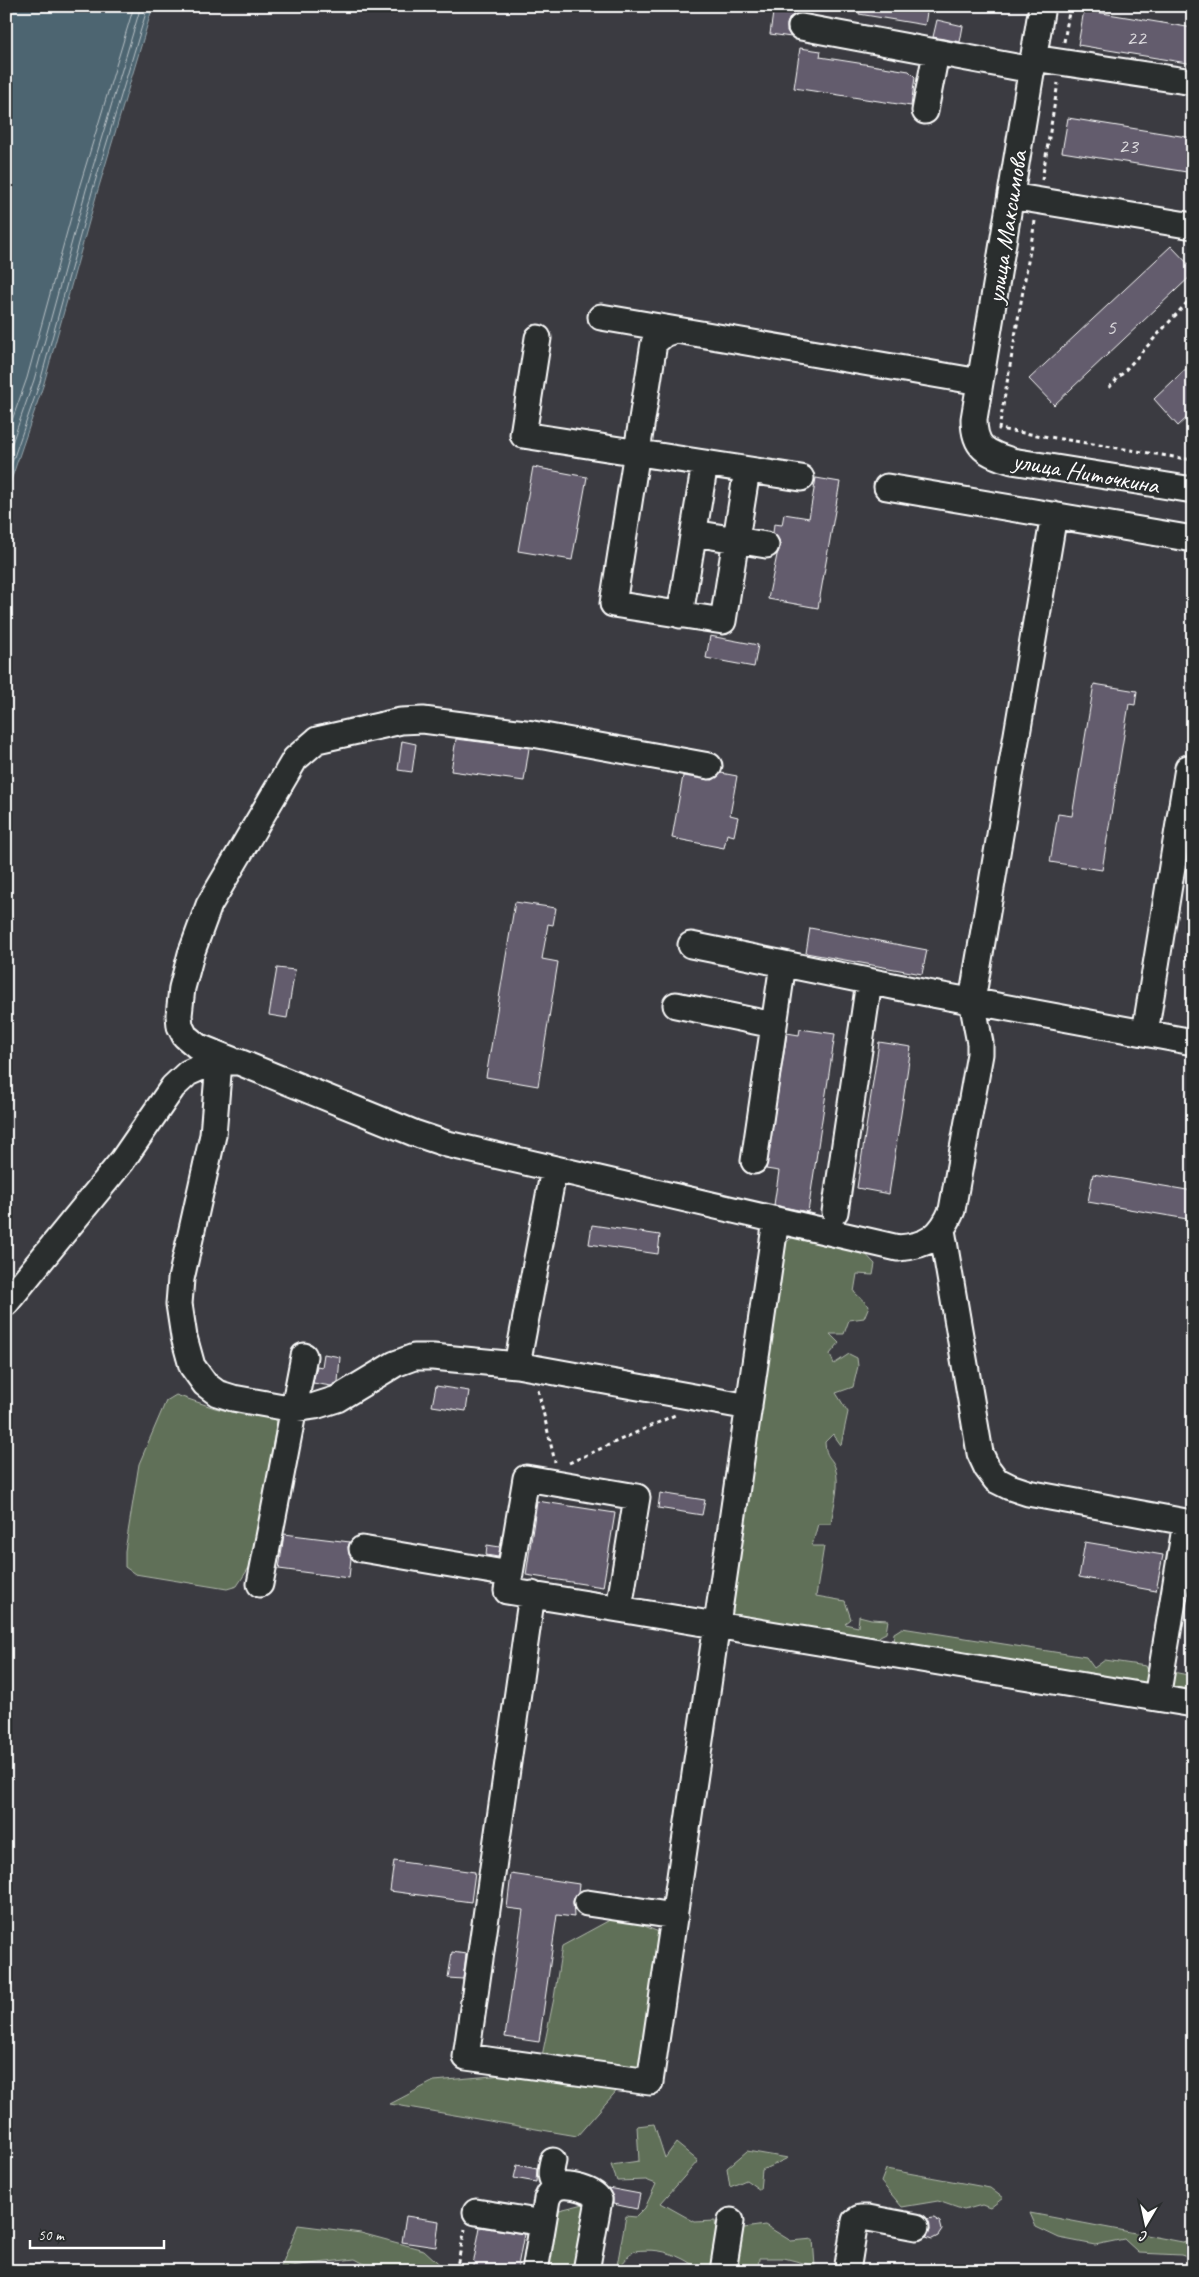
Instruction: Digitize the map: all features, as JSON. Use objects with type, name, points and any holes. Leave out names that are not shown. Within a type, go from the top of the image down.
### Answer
[{"type":"street","name":"улица Максимова","points":[[981,447],[974,432],[980,382],[1042,6]]},
{"type":"street","points":[[801,28],[936,53],[1032,64],[1061,62],[1193,82]]},
{"type":"street","points":[[925,111],[936,53]]},
{"type":"street","points":[[1011,196],[1193,226]]},
{"type":"street","points":[[602,317],[980,382]]},
{"type":"street","points":[[676,330],[664,334],[654,343],[613,604],[723,621],[747,470]]},
{"type":"street","points":[[538,338],[523,435],[801,478]]},
{"type":"street","name":"улица Ниточкина","points":[[981,447],[988,452],[1012,461],[1193,490]]},
{"type":"street","points":[[680,615],[705,463]]},
{"type":"street","points":[[887,487],[1193,539]]},
{"type":"street","points":[[709,766],[533,734],[423,720],[401,721],[317,740],[307,746],[295,759],[209,905],[191,954],[182,988],[179,1014],[180,1026],[185,1036],[197,1046],[229,1062],[431,1139],[898,1248],[924,1243],[942,1230],[952,1210],[980,1054],[980,1043],[972,1001],[1054,516]]},
{"type":"street","points":[[694,533],[766,545]]},
{"type":"street","points":[[1145,1033],[1186,820],[1188,768],[1193,769]]},
{"type":"street","points":[[691,945],[870,982],[1193,1042]]},
{"type":"street","points":[[754,1162],[783,964]]},
{"type":"street","points":[[835,1212],[870,982]]},
{"type":"street","points":[[676,1005],[774,1025]]},
{"type":"street","points":[[6,1303],[122,1161],[173,1087],[188,1073],[206,1065],[229,1062]]},
{"type":"street","points":[[229,1062],[181,1279],[179,1304],[184,1337],[192,1366],[205,1384],[217,1393],[233,1398],[294,1408],[315,1406],[337,1399],[395,1364],[414,1357],[524,1366],[749,1407]]},
{"type":"street","points":[[524,1366],[554,1169]]},
{"type":"street","points":[[532,1594],[466,2057],[650,2082],[776,1220]]},
{"type":"street","points":[[942,1230],[980,1453],[987,1468],[996,1480],[1028,1493],[1186,1522],[1157,1698]]},
{"type":"street","points":[[260,1584],[304,1356]]},
{"type":"street","points":[[619,1609],[637,1497],[559,1476],[526,1478],[507,1591],[1193,1704]]},
{"type":"street","points":[[362,1549],[510,1574]]},
{"type":"street","points":[[587,1903],[675,1916]]},
{"type":"street","points":[[553,2161],[550,2173],[551,2179],[557,2187]]},
{"type":"street","points":[[521,2271],[536,2215],[550,2193],[557,2187],[564,2186],[591,2191],[596,2194],[599,2200],[586,2271]]},
{"type":"street","points":[[476,2212],[536,2215]]},
{"type":"street","points":[[535,2271],[536,2215]]},
{"type":"street","points":[[847,2271],[855,2221],[860,2218],[868,2218],[916,2227]]},
{"type":"street","points":[[723,2271],[731,2221]]},
{"type":"path","points":[[1070,6],[1039,200],[999,429],[1193,460]]},
{"type":"path","points":[[1109,388],[1193,296]]},
{"type":"path","points":[[524,1366],[559,1476],[707,1400]]},
{"type":"green space","points":[[793,1237],[814,1238],[861,1249],[875,1264],[873,1275],[857,1274],[854,1292],[869,1306],[864,1318],[849,1320],[844,1334],[830,1334],[839,1343],[830,1354],[834,1364],[849,1354],[857,1358],[858,1366],[853,1387],[836,1393],[848,1412],[841,1445],[833,1434],[825,1442],[826,1452],[837,1474],[836,1496],[831,1524],[818,1524],[812,1546],[824,1546],[816,1596],[845,1601],[851,1619],[845,1624],[858,1627],[859,1616],[888,1620],[886,1633],[880,1636],[874,1643],[725,1614],[780,1247]]},
{"type":"green space","points":[[176,1395],[215,1408],[248,1416],[263,1414],[277,1420],[252,1563],[237,1586],[227,1589],[135,1574],[125,1567],[125,1551],[139,1464],[166,1401]]},
{"type":"green space","points":[[902,1628],[1086,1657],[1094,1668],[1105,1660],[1146,1666],[1149,1673],[1148,1682],[1139,1687],[898,1647],[893,1641],[894,1633]]},
{"type":"green space","points":[[1173,1672],[1193,1676],[1193,1694],[1171,1691]]},
{"type":"green space","points":[[619,1915],[661,1933],[640,2068],[542,2056],[562,1946]]},
{"type":"green space","points":[[516,2074],[620,2087],[577,2136],[390,2104],[434,2081]]},
{"type":"green space","points":[[654,2124],[665,2158],[676,2143],[698,2161],[661,2203],[695,2222],[715,2221],[717,2238],[712,2252],[712,2271],[699,2269],[683,2259],[670,2254],[647,2250],[633,2251],[616,2271],[626,2216],[636,2217],[645,2208],[656,2184],[646,2180],[617,2181],[611,2165],[639,2161],[637,2126]]},
{"type":"green space","points":[[747,2151],[788,2158],[762,2170],[760,2190],[746,2180],[730,2187],[727,2168]]},
{"type":"green space","points":[[886,2169],[990,2188],[1003,2198],[990,2208],[982,2205],[964,2210],[938,2201],[902,2207],[881,2182]]},
{"type":"green space","points":[[588,2203],[576,2271],[541,2271],[551,2212]]},
{"type":"green space","points":[[1030,2213],[1193,2244],[1193,2259],[1181,2255],[1139,2253],[1124,2239],[1095,2245],[1059,2238],[1036,2227]]},
{"type":"green space","points":[[298,2225],[361,2233],[424,2250],[447,2271],[378,2271],[355,2259],[281,2267]]},
{"type":"green space","points":[[765,2225],[791,2241],[813,2239],[815,2266],[784,2258],[759,2258],[758,2271],[731,2271],[737,2229]]},
{"type":"water","points":[[6,6],[153,6],[97,193],[44,383],[6,495]]},
{"type":"building","points":[[774,6],[798,6],[797,13],[790,17],[787,24],[787,31],[791,37],[770,34]]},
{"type":"building","points":[[860,6],[928,6],[925,25],[859,14]]},
{"type":"building","points":[[1084,10],[1193,28],[1193,64],[1078,45]]},
{"type":"building","points":[[937,20],[963,26],[960,42],[933,37]]},
{"type":"building","points":[[800,48],[821,51],[820,57],[909,71],[915,77],[911,106],[794,88]]},
{"type":"building","points":[[1068,118],[1193,138],[1193,173],[1062,152]]},
{"type":"building","points":[[1171,246],[1193,269],[1193,274],[1054,405],[1029,379]]},
{"type":"building","points":[[1193,362],[1193,412],[1178,426],[1154,399]]},
{"type":"building","points":[[533,467],[587,477],[572,560],[518,551]]},
{"type":"building","points":[[816,478],[840,482],[818,608],[768,599],[780,547],[779,540],[773,533],[774,524],[782,525],[784,514],[809,518]]},
{"type":"building","points":[[710,636],[758,645],[754,667],[706,658]]},
{"type":"building","points":[[1094,684],[1137,691],[1135,705],[1129,704],[1102,870],[1050,862],[1058,814],[1072,816]]},
{"type":"building","points":[[456,739],[529,748],[524,781],[451,771]]},
{"type":"building","points":[[402,741],[416,744],[412,772],[398,770]]},
{"type":"building","points":[[721,773],[737,776],[730,815],[738,817],[734,836],[727,834],[724,848],[672,838],[683,776],[713,780]]},
{"type":"building","points":[[515,902],[556,908],[553,925],[548,924],[542,959],[558,962],[538,1086],[486,1077]]},
{"type":"building","points":[[810,928],[927,950],[922,974],[806,953]]},
{"type":"building","points":[[277,968],[295,970],[287,1018],[269,1015]]},
{"type":"building","points":[[800,1029],[835,1034],[808,1212],[774,1205],[779,1171],[766,1169],[787,1033],[799,1035]]},
{"type":"building","points":[[879,1042],[911,1047],[889,1194],[857,1188]]},
{"type":"building","points":[[1093,1174],[1193,1191],[1193,1220],[1088,1202]]},
{"type":"building","points":[[592,1225],[660,1235],[658,1254],[589,1244]]},
{"type":"building","points":[[324,1354],[340,1357],[338,1382],[331,1386],[313,1383],[317,1366],[322,1367]]},
{"type":"building","points":[[436,1386],[469,1391],[466,1411],[432,1406]]},
{"type":"building","points":[[660,1493],[705,1500],[702,1515],[658,1508]]},
{"type":"building","points":[[537,1501],[615,1513],[603,1587],[526,1575]]},
{"type":"building","points":[[284,1534],[350,1542],[348,1547],[351,1558],[349,1578],[279,1569]]},
{"type":"building","points":[[1085,1542],[1163,1555],[1156,1591],[1079,1577]]},
{"type":"building","points":[[487,1545],[500,1547],[498,1557],[486,1555]]},
{"type":"building","points":[[394,1861],[475,1872],[471,1902],[390,1891]]},
{"type":"building","points":[[511,1874],[579,1884],[578,1892],[573,1901],[574,1917],[557,1915],[539,2042],[505,2037],[523,1910],[507,1908]]},
{"type":"building","points":[[452,1952],[466,1954],[463,1979],[448,1978]]},
{"type":"building","points":[[517,2165],[537,2169],[536,2182],[514,2178]]},
{"type":"building","points":[[608,2188],[640,2194],[637,2209],[613,2204],[613,2197]]},
{"type":"building","points":[[406,2216],[439,2221],[436,2247],[402,2242]]},
{"type":"building","points":[[934,2218],[940,2222],[942,2230],[938,2236],[932,2239],[926,2237],[930,2229],[927,2219]]},
{"type":"building","points":[[480,2227],[524,2234],[517,2271],[472,2271]]}]
